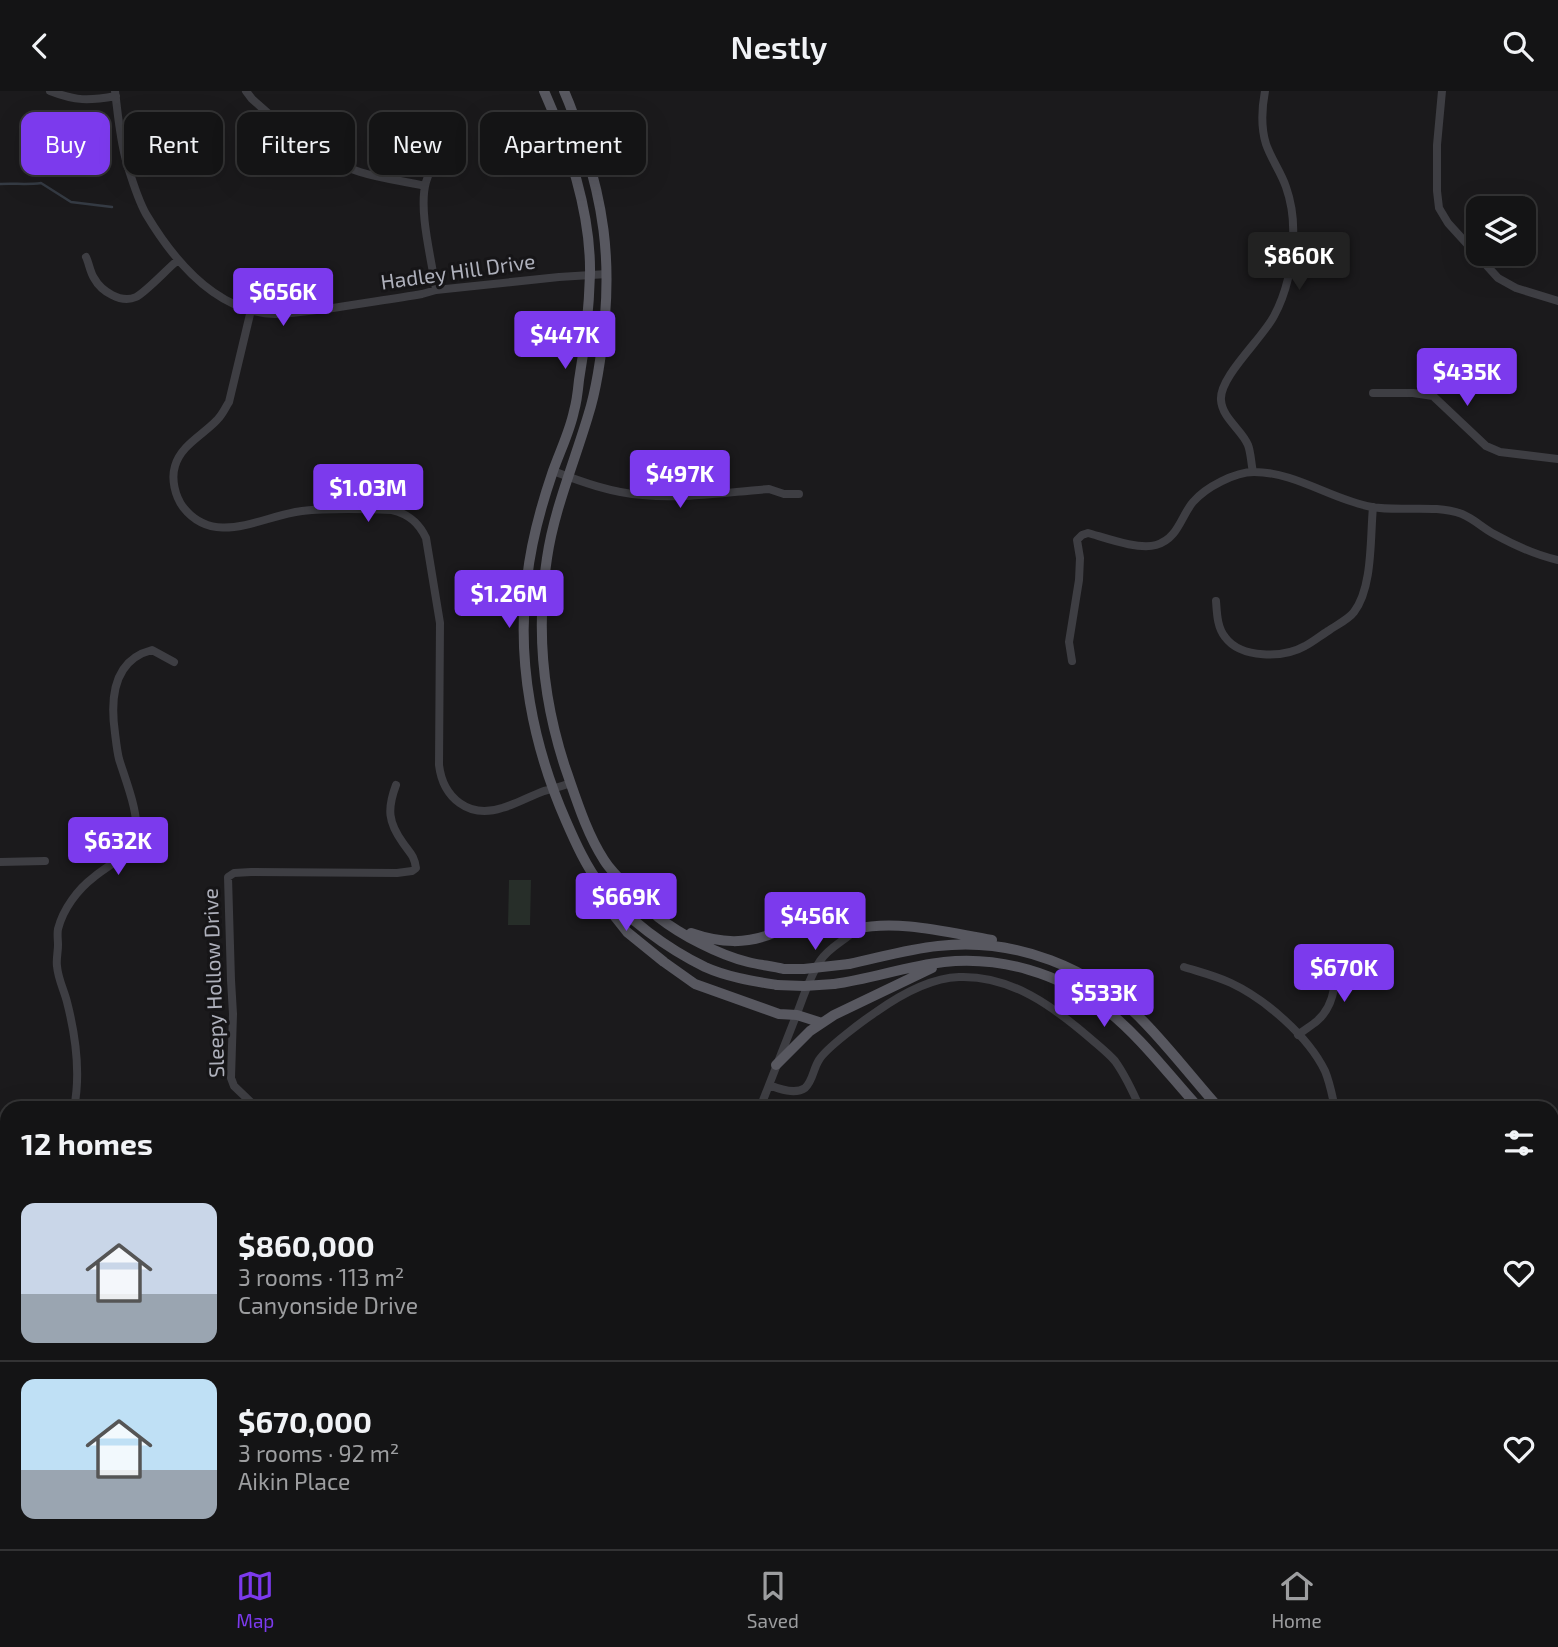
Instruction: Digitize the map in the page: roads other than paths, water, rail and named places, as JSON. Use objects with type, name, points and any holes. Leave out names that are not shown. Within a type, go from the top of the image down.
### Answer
[{"type":"main road","points":[[544,91],[582,200],[590,274],[586,339],[574,412],[541,507],[526,579],[524,649],[529,706],[552,790],[593,884],[604,904],[626,932],[695,984],[779,1014],[797,1015],[822,1023]]},
{"type":"main road","points":[[564,91],[571,105],[599,196],[607,274],[596,390],[547,555],[541,615],[542,648],[554,729],[588,832],[604,861],[659,917],[719,953],[747,962],[784,969],[804,969],[849,964],[937,946],[969,944],[1001,946],[1041,956],[1072,969],[1107,990],[1144,1022],[1213,1101]]},
{"type":"main road","points":[[587,867],[603,889],[652,935],[707,968],[743,979],[777,985],[834,984],[943,963],[968,961],[1028,970],[1065,983],[1104,1007],[1136,1037],[1193,1101]]},
{"type":"main road","points":[[659,917],[694,934],[739,942],[758,939],[778,931],[807,906],[815,901],[823,901],[835,905],[856,929],[874,925],[918,928],[998,941],[1025,952]]},
{"type":"main road","points":[[776,1065],[810,1031],[834,1015],[932,968],[968,961]]},
{"type":"street","points":[[50,91],[71,99],[116,93]]},
{"type":"street","points":[[246,91],[298,140],[326,158],[359,172],[425,186]]},
{"type":"street","points":[[1253,472],[1248,445],[1225,414],[1221,400],[1224,384],[1274,316],[1290,268],[1293,209],[1285,184],[1265,142],[1265,91]]},
{"type":"street","points":[[1442,91],[1437,145],[1437,191],[1444,218],[1498,278],[1516,288],[1558,301]]},
{"type":"street","name":"Hadley Hill Drive","points":[[116,93],[127,164],[145,212],[178,260],[202,284],[220,297],[251,310],[273,314],[295,313],[436,290],[607,274]]},
{"type":"street","points":[[429,175],[423,205],[436,290]]},
{"type":"street","points":[[86,257],[94,278],[103,290],[124,299],[135,297],[178,260]]},
{"type":"street","points":[[251,310],[229,402],[223,413],[183,449],[175,467],[173,480],[177,499],[196,520],[208,527],[230,529],[301,511],[392,510],[411,518],[421,527],[426,538],[440,623],[439,765],[446,790],[465,806],[488,811],[571,783]]},
{"type":"street","points":[[1373,393],[1433,396],[1486,446],[1500,452],[1558,459]]},
{"type":"street","points":[[553,471],[601,487],[641,495],[671,496],[769,489],[784,494],[799,494]]},
{"type":"street","points":[[1072,661],[1069,642],[1079,580],[1077,540],[1088,533],[1138,546],[1156,545],[1179,528],[1192,503],[1209,488],[1229,478],[1253,472],[1278,475],[1343,500],[1373,507],[1462,514],[1520,547],[1558,560]]},
{"type":"street","points":[[1216,601],[1217,620],[1224,637],[1235,646],[1248,652],[1267,655],[1303,647],[1353,614],[1362,598],[1367,578],[1373,507]]},
{"type":"street","points":[[75,1101],[77,1059],[74,1033],[57,965],[58,930],[79,890],[121,858],[135,836],[135,815],[118,756],[114,723],[113,699],[122,671],[140,653],[152,650],[174,662]]},
{"type":"street","name":"Sleepy Hollow Drive","points":[[250,1101],[234,1086],[231,1078],[233,1014],[228,877],[234,873],[251,872],[412,871],[416,868],[415,857],[395,830],[389,809],[396,785]]},
{"type":"street","points":[[0,862],[45,861]]},
{"type":"street","points":[[763,1101],[821,959],[856,929]]},
{"type":"street","points":[[1298,1035],[1318,1020],[1333,995],[1336,982],[1335,948]]},
{"type":"street","points":[[1184,967],[1230,982],[1270,1008],[1298,1035],[1324,1070],[1334,1101]]},
{"type":"street","points":[[769,1085],[787,1090],[803,1090],[810,1083],[819,1059],[874,1013],[898,997],[927,984],[960,977],[983,978],[1011,986],[1043,1002],[1066,1018],[1114,1059],[1137,1101]]},
{"type":"waterway","points":[[0,184],[41,183],[71,202],[112,207]]}]
